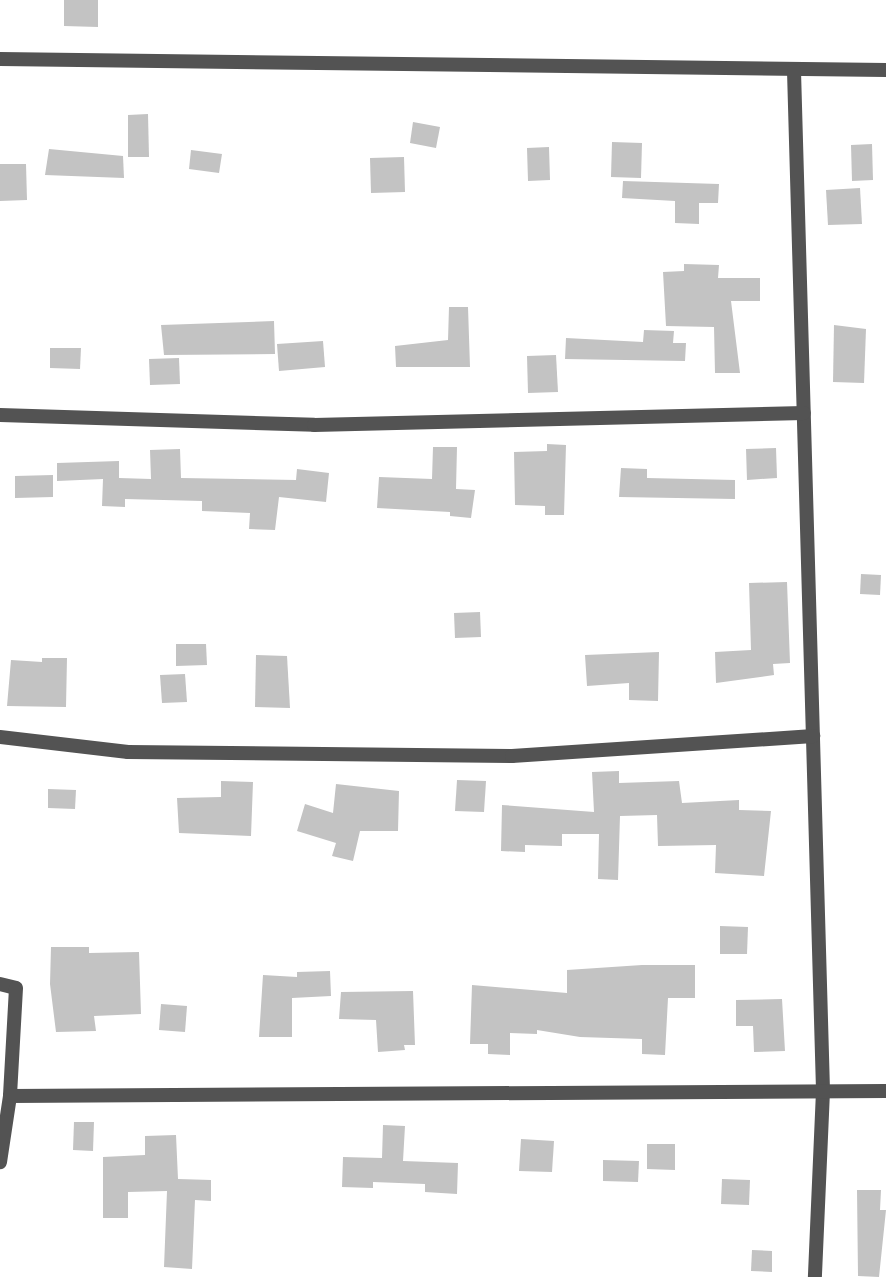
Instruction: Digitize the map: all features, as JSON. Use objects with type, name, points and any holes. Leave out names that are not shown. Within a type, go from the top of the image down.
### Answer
[{"type":"street","points":[[0,59],[794,71],[886,69]]},
{"type":"street","points":[[794,71],[823,1091],[815,1277]]},
{"type":"street","points":[[0,415],[314,425],[804,412]]},
{"type":"street","points":[[0,737],[128,752],[512,756],[813,736]]},
{"type":"street","points":[[0,984],[16,988],[10,1096],[0,1162]]},
{"type":"street","points":[[10,1096],[886,1091]]},
{"type":"building","points":[[64,0],[98,0],[98,27],[64,26]]},
{"type":"building","points":[[148,114],[149,157],[128,157],[128,115]]},
{"type":"building","points":[[413,122],[440,127],[436,148],[410,143]]},
{"type":"building","points":[[612,142],[642,143],[641,178],[611,177]]},
{"type":"building","points":[[872,144],[873,180],[852,181],[851,145]]},
{"type":"building","points":[[549,147],[550,180],[528,181],[527,148]]},
{"type":"building","points":[[49,149],[123,156],[124,178],[45,175]]},
{"type":"building","points":[[191,150],[222,154],[219,173],[189,169]]},
{"type":"building","points":[[404,157],[405,192],[371,193],[370,158]]},
{"type":"building","points":[[0,164],[26,164],[27,200],[0,201]]},
{"type":"building","points":[[623,181],[719,184],[718,203],[699,203],[699,224],[675,223],[675,201],[622,198]]},
{"type":"building","points":[[860,188],[862,224],[828,225],[826,190]]},
{"type":"building","points":[[684,264],[719,265],[718,278],[760,278],[760,301],[731,301],[740,373],[715,373],[714,327],[666,326],[663,272],[684,271]]},
{"type":"building","points":[[449,307],[468,307],[470,367],[396,367],[395,346],[448,340]]},
{"type":"building","points":[[274,321],[275,354],[164,355],[161,325]]},
{"type":"building","points":[[834,325],[866,329],[864,383],[833,382]]},
{"type":"building","points":[[644,330],[674,331],[673,343],[686,343],[685,361],[565,359],[566,338],[643,342]]},
{"type":"building","points":[[323,341],[325,367],[279,371],[277,344]]},
{"type":"building","points":[[50,348],[81,348],[80,369],[50,368]]},
{"type":"building","points":[[556,355],[558,392],[528,393],[527,356]]},
{"type":"building","points":[[179,358],[180,384],[150,385],[149,359]]},
{"type":"building","points":[[547,444],[566,445],[564,515],[545,515],[545,506],[515,505],[514,452],[547,451]]},
{"type":"building","points":[[433,447],[457,447],[456,489],[475,490],[471,518],[450,516],[450,512],[377,508],[379,477],[432,479]]},
{"type":"building","points":[[776,448],[777,478],[747,480],[746,449]]},
{"type":"building","points":[[180,449],[181,478],[296,480],[297,469],[329,473],[326,502],[279,497],[275,530],[249,529],[250,513],[202,511],[202,501],[125,499],[125,507],[102,506],[103,479],[57,481],[57,463],[119,461],[119,478],[151,479],[150,450]]},
{"type":"building","points":[[621,468],[647,469],[647,478],[735,480],[735,499],[619,497]]},
{"type":"building","points":[[53,475],[53,497],[15,498],[15,476]]},
{"type":"building","points":[[861,574],[881,575],[880,595],[860,594]]},
{"type":"building","points":[[787,582],[790,663],[773,664],[774,675],[716,683],[715,652],[751,650],[749,583]]},
{"type":"building","points":[[480,612],[481,637],[455,638],[454,613]]},
{"type":"building","points":[[176,644],[206,644],[207,665],[176,666]]},
{"type":"building","points":[[659,652],[658,701],[629,700],[629,683],[587,686],[585,655]]},
{"type":"building","points":[[256,655],[287,656],[290,708],[255,707]]},
{"type":"building","points":[[42,658],[67,658],[66,707],[7,706],[11,660],[42,662]]},
{"type":"building","points":[[185,674],[187,702],[162,703],[160,675]]},
{"type":"building","points":[[619,771],[619,783],[679,781],[682,803],[739,800],[739,810],[771,811],[764,876],[715,873],[716,845],[658,846],[657,815],[620,816],[618,880],[598,879],[599,834],[562,834],[562,846],[525,845],[525,852],[501,851],[502,805],[594,812],[592,772]]},
{"type":"building","points":[[457,780],[486,781],[484,812],[455,811]]},
{"type":"building","points":[[221,781],[253,782],[251,836],[179,833],[177,798],[221,797]]},
{"type":"building","points":[[336,784],[399,791],[398,831],[360,831],[353,861],[332,856],[336,843],[297,831],[305,804],[333,813]]},
{"type":"building","points":[[48,789],[76,790],[75,809],[48,808]]},
{"type":"building","points":[[720,926],[748,927],[747,954],[720,954]]},
{"type":"building","points":[[51,947],[89,947],[89,953],[139,952],[141,1014],[94,1016],[96,1031],[56,1032],[50,984]]},
{"type":"building","points":[[695,965],[695,998],[668,998],[665,1055],[642,1054],[642,1039],[580,1037],[537,1030],[537,1034],[510,1033],[510,1055],[488,1054],[488,1044],[470,1044],[472,985],[567,993],[567,970]]},
{"type":"building","points":[[330,971],[331,996],[292,998],[292,1037],[259,1037],[263,975],[297,977],[297,972]]},
{"type":"building","points":[[413,991],[415,1045],[404,1045],[405,1050],[378,1052],[376,1020],[339,1019],[341,992]]},
{"type":"building","points":[[782,999],[785,1051],[754,1052],[753,1026],[736,1026],[736,1000]]},
{"type":"building","points":[[161,1004],[187,1006],[185,1032],[159,1030]]},
{"type":"building","points":[[74,1122],[94,1122],[93,1151],[73,1150]]},
{"type":"building","points":[[383,1125],[405,1126],[403,1161],[458,1163],[457,1194],[425,1192],[425,1184],[373,1182],[373,1188],[342,1187],[343,1157],[382,1158]]},
{"type":"building","points":[[176,1135],[178,1179],[211,1180],[211,1201],[195,1200],[192,1269],[164,1267],[167,1191],[128,1192],[128,1218],[103,1218],[103,1157],[145,1155],[145,1136]]},
{"type":"building","points":[[521,1139],[554,1141],[552,1172],[519,1171]]},
{"type":"building","points":[[647,1144],[675,1144],[675,1170],[647,1169]]},
{"type":"building","points":[[603,1160],[639,1161],[638,1182],[603,1181]]},
{"type":"building","points":[[722,1179],[750,1180],[749,1205],[721,1204]]},
{"type":"building","points":[[857,1190],[881,1190],[880,1210],[886,1210],[879,1277],[858,1276]]},
{"type":"building","points":[[752,1250],[772,1251],[772,1272],[751,1271]]}]
